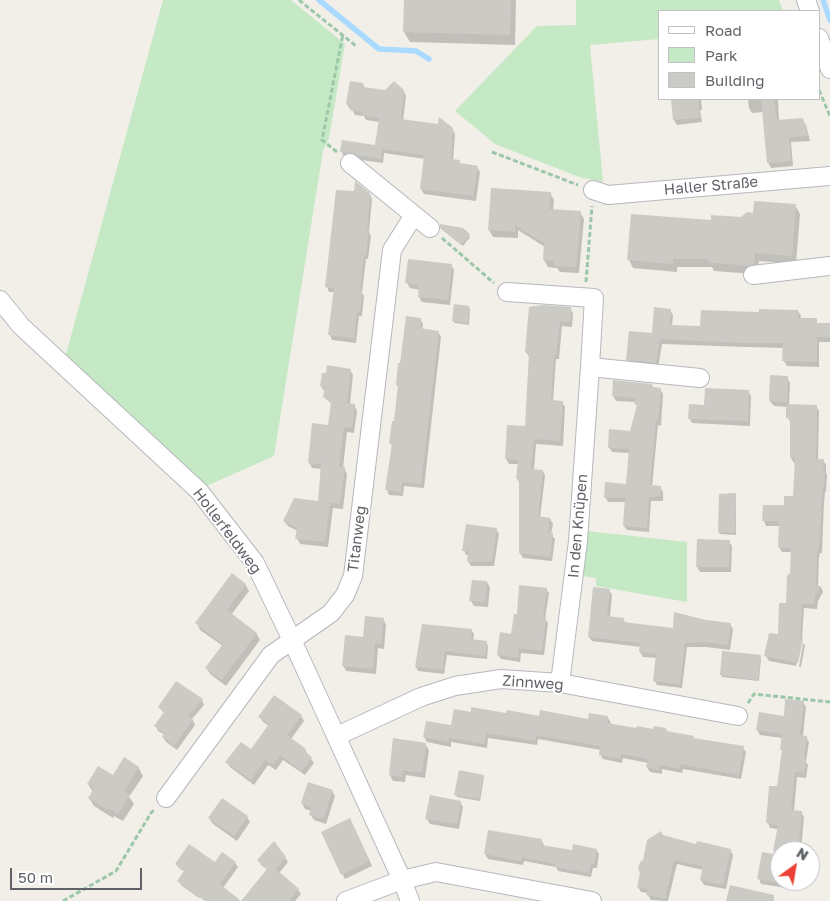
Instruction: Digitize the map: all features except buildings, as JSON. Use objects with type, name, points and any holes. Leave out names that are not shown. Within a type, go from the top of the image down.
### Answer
[{"type":"street","points":[[820,41],[830,69]]},
{"type":"street","points":[[350,163],[430,228]]},
{"type":"street","name":"Haller Straße","points":[[593,190],[608,195],[830,176]]},
{"type":"street","name":"Titanweg","points":[[166,798],[271,655],[331,613],[345,595],[353,576],[392,250],[414,215]]},
{"type":"street","points":[[753,275],[830,266]]},
{"type":"street","points":[[508,292],[594,298]]},
{"type":"street","name":"In den Knüpen","points":[[560,683],[578,541],[594,298]]},
{"type":"street","name":"Hollerfeldweg","points":[[0,300],[20,326],[199,491],[255,563],[337,736],[410,901]]},
{"type":"street","points":[[590,367],[700,378]]},
{"type":"street","name":"Zinnweg","points":[[337,736],[422,697],[455,686],[501,679],[560,683],[738,716]]},
{"type":"street","points":[[346,901],[402,880],[436,872],[592,901]]},
{"type":"path","points":[[299,0],[356,46]]},
{"type":"path","points":[[322,140],[343,34]]},
{"type":"path","points":[[820,92],[830,116]]},
{"type":"path","points":[[492,152],[593,190],[586,282],[594,298]]},
{"type":"path","points":[[430,228],[503,291],[508,292]]},
{"type":"path","points":[[738,716],[754,694],[830,702]]},
{"type":"path","points":[[63,901],[116,871],[151,813],[166,798]]},
{"type":"green space","points":[[163,0],[291,0],[345,44],[329,138],[323,151],[274,456],[204,487],[65,358]]},
{"type":"green space","points":[[576,0],[779,0],[783,10],[658,10],[658,39],[590,45],[603,182],[579,177],[495,144],[455,111],[537,26],[576,25]]},
{"type":"green space","points":[[587,531],[687,542],[687,602],[596,586],[596,578],[582,576]]},
{"type":"waterway","points":[[319,0],[379,49],[416,51],[429,59]]},
{"type":"waterway","points":[[823,0],[830,20]]}]
